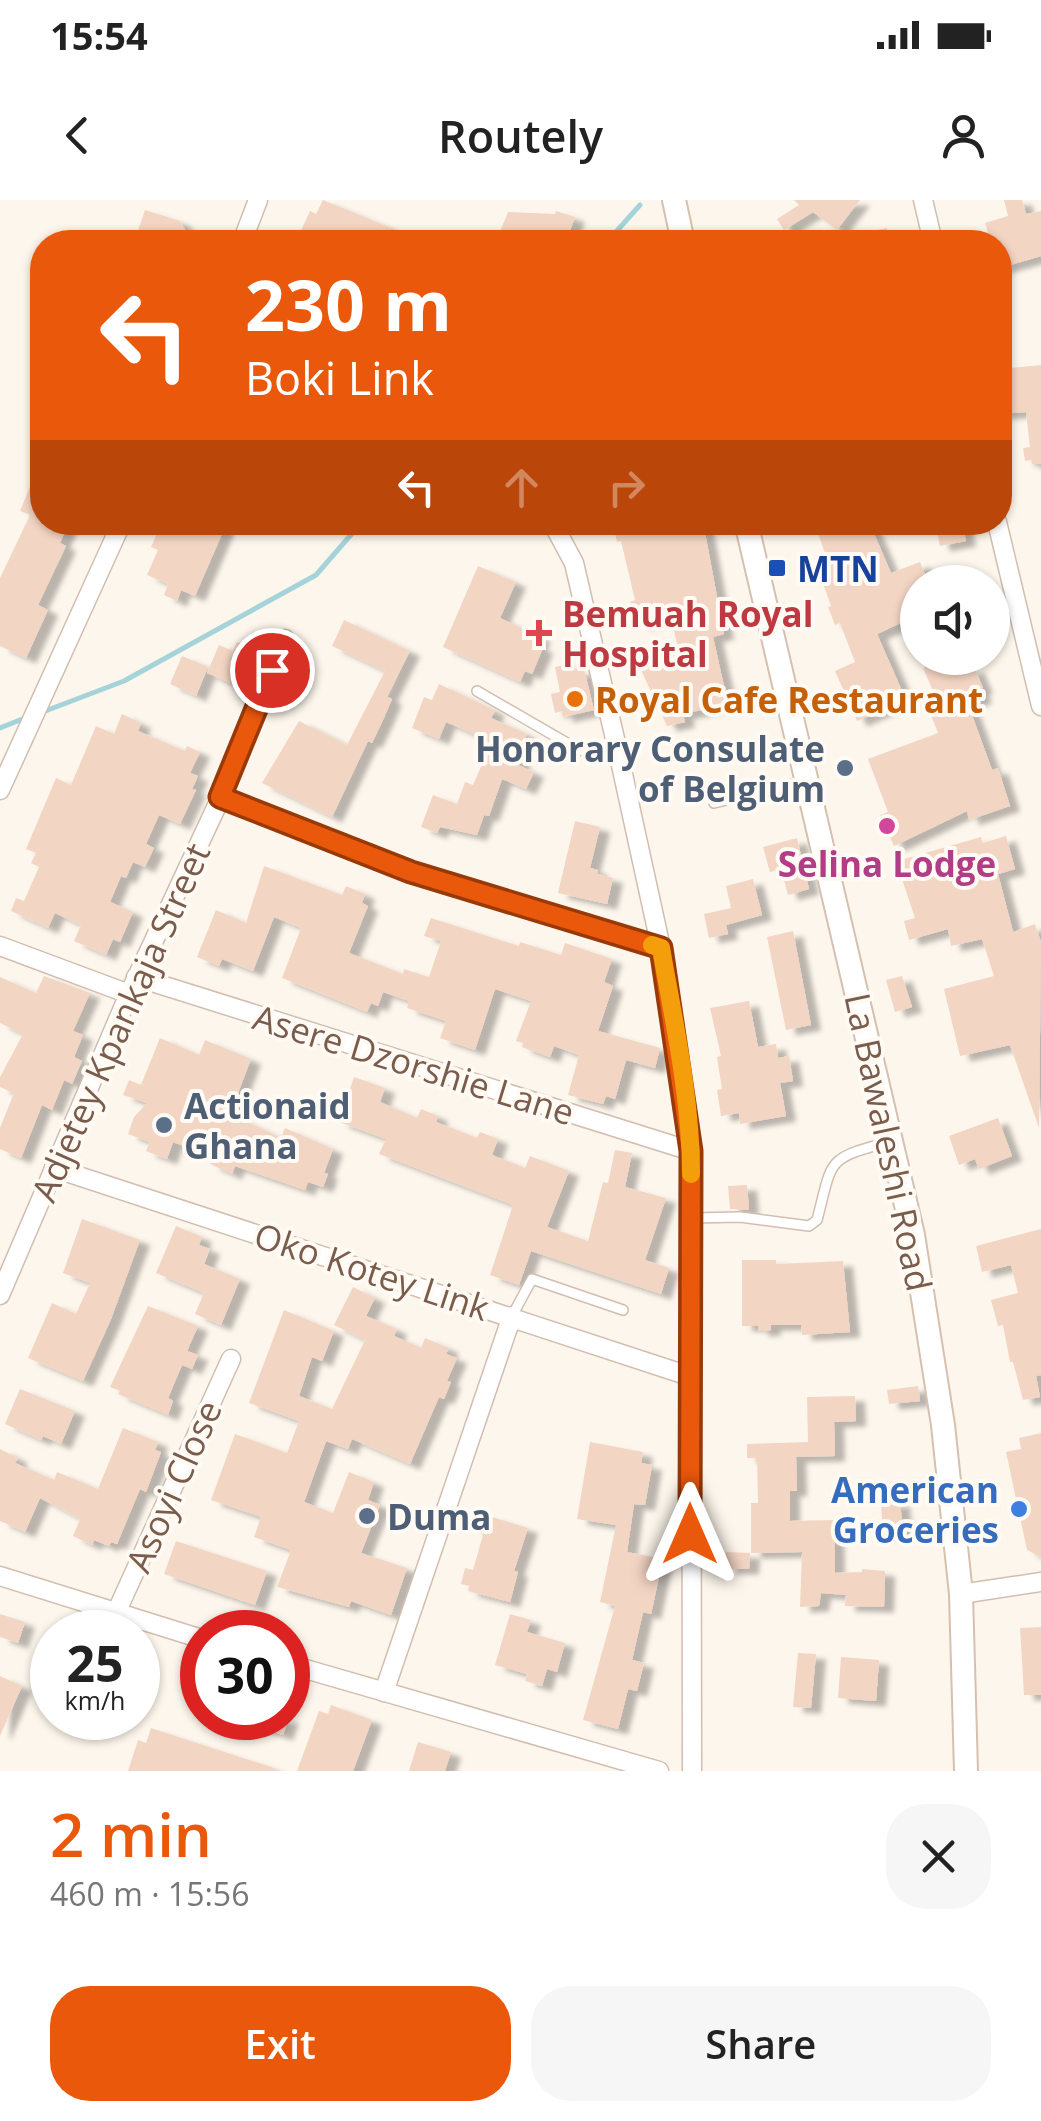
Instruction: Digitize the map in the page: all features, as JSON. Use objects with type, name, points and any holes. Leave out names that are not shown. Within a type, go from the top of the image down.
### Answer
[{"type":"main road","points":[[674,200],[681,230]]},
{"type":"main road","name":"La Bawaleshi Road","points":[[749,535],[914,1234],[943,1425],[961,1594],[966,1771]]},
{"type":"street","points":[[247,230],[258,200]]},
{"type":"street","points":[[923,200],[930,230]]},
{"type":"street","points":[[0,790],[116,535]]},
{"type":"street","points":[[559,535],[574,564],[620,756],[661,948],[691,1151],[692,1771]]},
{"type":"street","points":[[1000,535],[1036,671],[1041,706]]},
{"type":"street","name":"Adjetey Kpankaja Street","points":[[0,1295],[132,986],[220,797],[285,639]]},
{"type":"street","points":[[220,797],[411,872],[661,948]]},
{"type":"street","name":"Asere Dzorshie Lane","points":[[0,946],[691,1151]]},
{"type":"street","name":"Oko Kotey Link","points":[[54,1168],[689,1376]]},
{"type":"street","points":[[384,1692],[512,1316]]},
{"type":"street","name":"Asoyi Close","points":[[117,1610],[231,1359]]},
{"type":"street","points":[[0,1576],[107,1610]]},
{"type":"street","points":[[961,1594],[1041,1582]]},
{"type":"street","points":[[310,1670],[658,1771]]},
{"type":"lane","points":[[477,692],[579,750],[620,756]]},
{"type":"lane","points":[[714,803],[807,780]]},
{"type":"lane","points":[[692,1218],[740,1217],[809,1226],[817,1220],[834,1163],[847,1153],[894,1141]]},
{"type":"lane","points":[[512,1316],[532,1280],[623,1310]]},
{"type":"building","points":[[323,200],[390,230],[301,230],[310,211],[316,214]]},
{"type":"building","points":[[794,200],[860,200],[837,230],[813,212],[784,230],[777,219],[799,205]]},
{"type":"building","points":[[1004,200],[1022,200],[1026,214],[1041,211],[1041,256],[1012,264],[1012,230],[987,230],[985,223],[1008,216]]},
{"type":"building","points":[[145,210],[180,221],[185,230],[138,230]]},
{"type":"building","points":[[556,211],[575,217],[570,230],[501,230],[508,212]]},
{"type":"building","points":[[1041,365],[1041,464],[1025,461],[1023,448],[1030,447],[1026,412],[1012,413],[1012,368]]},
{"type":"building","points":[[30,486],[30,515],[20,511]]},
{"type":"building","points":[[30,515],[30,535],[63,535],[60,543],[66,546],[38,605],[48,610],[26,658],[0,646],[0,578]]},
{"type":"building","points":[[156,535],[222,535],[195,596],[181,590],[177,601],[164,595],[168,584],[147,575],[158,550],[151,547]]},
{"type":"building","points":[[616,535],[705,535],[724,634],[713,637],[728,704],[683,714],[685,722],[667,726],[635,657],[678,648],[671,618],[639,624],[637,614],[632,614],[630,602],[635,600],[621,541],[617,542]]},
{"type":"building","points":[[819,535],[875,535],[891,573],[900,570],[900,623],[877,634],[906,700],[857,721],[835,671],[855,662],[840,623],[835,625],[814,558],[825,553]]},
{"type":"building","points":[[938,535],[965,535],[966,541],[940,546]]},
{"type":"building","points":[[478,566],[516,582],[500,618],[541,637],[537,645],[543,648],[532,674],[525,671],[520,682],[443,647]]},
{"type":"building","points":[[344,620],[410,651],[387,697],[392,699],[383,720],[372,743],[368,741],[332,817],[262,783],[299,721],[347,745],[385,671],[332,646]]},
{"type":"building","points":[[237,642],[256,650],[253,657],[259,660],[252,676],[246,674],[240,687],[207,673],[219,645],[233,651]]},
{"type":"building","points":[[182,656],[208,667],[196,696],[170,684]]},
{"type":"building","points":[[572,663],[573,671],[584,669],[594,710],[563,717],[562,711],[555,713],[551,694],[560,692],[555,667]]},
{"type":"building","points":[[926,675],[977,675],[982,698],[968,704],[992,770],[998,768],[1010,806],[969,820],[967,811],[894,846],[880,815],[888,812],[868,759],[938,733],[923,695],[933,691]]},
{"type":"building","points":[[439,684],[488,707],[495,711],[491,718],[527,734],[518,755],[518,765],[534,772],[526,789],[502,779],[489,816],[484,815],[477,835],[440,827],[437,833],[421,827],[433,795],[457,804],[465,782],[473,785],[487,753],[476,748],[481,737],[446,722],[439,739],[412,728],[424,697],[432,700]]},
{"type":"building","points":[[122,714],[141,723],[138,731],[185,751],[187,746],[200,752],[190,773],[198,776],[192,789],[196,790],[180,824],[159,815],[146,844],[154,848],[145,867],[133,862],[126,878],[121,876],[110,902],[133,912],[120,942],[113,939],[106,955],[74,941],[81,925],[55,913],[48,928],[11,911],[16,898],[24,901],[39,867],[31,863],[36,853],[26,849],[56,778],[71,785],[96,726],[114,734]]},
{"type":"building","points":[[575,821],[600,827],[590,868],[613,878],[607,904],[558,893]]},
{"type":"building","points":[[1006,836],[1015,869],[998,874],[1013,932],[1035,924],[1041,942],[1039,1128],[1010,1045],[960,1056],[944,989],[994,976],[982,939],[951,946],[948,929],[909,940],[904,921],[915,918],[898,867],[903,865],[901,860],[981,837],[983,843]]},
{"type":"building","points":[[797,838],[809,889],[788,895],[781,869],[770,872],[763,847]]},
{"type":"building","points":[[264,866],[342,895],[346,886],[365,894],[362,903],[368,906],[349,953],[403,974],[404,969],[429,977],[441,941],[424,936],[431,918],[519,946],[520,942],[561,955],[565,943],[612,959],[604,982],[613,986],[598,1031],[660,1048],[655,1068],[626,1060],[615,1099],[606,1096],[603,1104],[568,1095],[579,1055],[554,1046],[550,1057],[516,1041],[531,1001],[495,989],[475,1050],[440,1038],[446,1021],[407,1008],[409,1001],[383,992],[378,1006],[371,1003],[367,1012],[282,978],[301,928],[274,917],[253,971],[222,959],[219,966],[197,957],[216,910],[246,923]]},
{"type":"building","points":[[753,879],[762,915],[726,925],[728,934],[709,938],[704,914],[731,908],[726,886]]},
{"type":"building","points":[[793,931],[811,1025],[786,1030],[767,937]]},
{"type":"building","points":[[44,976],[90,993],[73,1031],[83,1035],[74,1057],[82,1061],[72,1084],[64,1080],[52,1110],[42,1105],[21,1158],[0,1149],[0,1128],[14,1093],[0,1087],[0,1077],[23,1034],[0,1023],[0,977],[36,993]]},
{"type":"building","points":[[902,976],[912,1007],[895,1012],[886,980]]},
{"type":"building","points":[[749,1001],[758,1047],[776,1044],[778,1058],[789,1056],[793,1081],[780,1083],[786,1116],[740,1124],[739,1113],[721,1116],[717,1057],[721,1056],[710,1008]]},
{"type":"building","points":[[160,1038],[199,1055],[205,1040],[251,1059],[230,1114],[281,1138],[285,1128],[333,1149],[323,1187],[308,1182],[305,1190],[235,1166],[232,1174],[210,1164],[213,1157],[173,1142],[167,1159],[146,1151],[150,1142],[128,1134],[134,1117],[147,1103],[123,1095],[129,1080],[141,1085]]},
{"type":"building","points":[[354,1077],[385,1088],[380,1102],[417,1118],[421,1109],[438,1116],[436,1122],[477,1138],[480,1132],[498,1139],[492,1155],[525,1168],[530,1156],[569,1171],[547,1227],[588,1241],[615,1150],[632,1153],[625,1187],[666,1198],[645,1260],[669,1268],[661,1294],[531,1251],[519,1285],[490,1275],[513,1205],[379,1154],[386,1139],[339,1122]]},
{"type":"building","points":[[998,1118],[1012,1156],[979,1169],[975,1159],[959,1165],[949,1136]]},
{"type":"building","points":[[747,1185],[749,1210],[730,1209],[728,1186]]},
{"type":"building","points":[[82,1219],[140,1240],[83,1381],[28,1358],[52,1303],[76,1314],[90,1283],[63,1273]]},
{"type":"building","points":[[176,1226],[202,1237],[199,1245],[210,1249],[204,1264],[240,1279],[221,1325],[195,1314],[204,1293],[156,1273]]},
{"type":"building","points":[[1041,1229],[1041,1375],[1036,1376],[1040,1397],[1023,1400],[1003,1325],[998,1326],[991,1300],[1018,1293],[1011,1265],[982,1272],[976,1246]]},
{"type":"building","points":[[742,1260],[776,1260],[776,1264],[843,1261],[850,1332],[802,1335],[801,1325],[771,1325],[771,1330],[759,1331],[758,1326],[742,1326]]},
{"type":"building","points":[[353,1287],[375,1298],[366,1316],[397,1329],[394,1336],[421,1348],[425,1338],[449,1348],[446,1354],[457,1358],[444,1399],[439,1397],[410,1464],[352,1439],[348,1449],[326,1441],[304,1502],[333,1513],[349,1472],[374,1482],[368,1500],[380,1505],[361,1553],[407,1568],[391,1615],[351,1601],[349,1607],[277,1587],[291,1550],[254,1537],[261,1517],[211,1500],[235,1434],[287,1453],[299,1421],[249,1403],[284,1310],[334,1331],[322,1361],[312,1357],[299,1396],[332,1409],[365,1340],[334,1325]]},
{"type":"building","points":[[148,1306],[198,1326],[187,1351],[198,1355],[192,1369],[182,1365],[168,1398],[173,1401],[168,1415],[110,1387]]},
{"type":"building","points":[[918,1386],[920,1401],[889,1404],[887,1390]]},
{"type":"building","points":[[20,1389],[75,1411],[61,1444],[5,1424]]},
{"type":"building","points":[[855,1396],[856,1421],[834,1422],[835,1456],[796,1457],[797,1491],[790,1491],[790,1521],[834,1520],[835,1573],[885,1571],[884,1607],[845,1606],[846,1595],[821,1593],[819,1606],[800,1607],[802,1552],[751,1553],[751,1503],[758,1503],[757,1458],[747,1458],[747,1444],[808,1442],[807,1397]]},
{"type":"building","points":[[123,1428],[158,1442],[155,1450],[161,1452],[146,1492],[140,1489],[117,1544],[111,1542],[109,1546],[94,1540],[92,1545],[73,1536],[80,1519],[40,1498],[25,1532],[0,1521],[0,1449],[18,1458],[15,1463],[54,1480],[57,1472],[98,1489]]},
{"type":"building","points":[[1041,1433],[1041,1557],[1027,1550],[1006,1452],[1021,1449],[1019,1438]]},
{"type":"building","points":[[590,1442],[643,1452],[641,1463],[652,1465],[645,1505],[634,1504],[627,1552],[663,1559],[651,1614],[643,1612],[632,1660],[644,1663],[637,1691],[628,1689],[618,1729],[583,1720],[615,1606],[600,1602],[616,1525],[577,1519]]},
{"type":"building","points":[[900,1501],[903,1534],[883,1535],[881,1503]]},
{"type":"building","points":[[489,1516],[528,1528],[514,1571],[518,1572],[510,1602],[468,1591],[469,1586],[461,1584],[465,1568],[473,1570],[483,1535],[475,1532],[480,1517],[488,1520]]},
{"type":"building","points":[[176,1541],[267,1571],[255,1605],[164,1574]]},
{"type":"building","points":[[726,1552],[750,1553],[749,1569],[726,1569]]},
{"type":"building","points":[[0,1614],[25,1622],[18,1643],[0,1637]]},
{"type":"building","points":[[510,1614],[531,1620],[527,1632],[565,1643],[557,1672],[547,1669],[542,1686],[525,1681],[527,1674],[495,1665]]},
{"type":"building","points":[[1041,1627],[1041,1695],[1024,1695],[1020,1628]]},
{"type":"building","points":[[798,1653],[816,1654],[811,1708],[793,1707]]},
{"type":"building","points":[[841,1657],[879,1660],[876,1701],[838,1698]]},
{"type":"building","points":[[0,1676],[22,1686],[0,1736]]},
{"type":"building","points":[[331,1705],[372,1720],[353,1771],[297,1771],[319,1711],[328,1714]]},
{"type":"building","points":[[160,1731],[274,1771],[128,1771],[138,1740],[160,1740]]},
{"type":"building","points":[[418,1742],[451,1752],[445,1771],[409,1771]]},
{"type":"waterway","points":[[618,230],[640,205]]},
{"type":"waterway","points":[[40,713],[124,681],[316,575],[351,535]]},
{"type":"waterway","points":[[0,728],[25,718]]},
{"type":"slow traffic","points":[[652,945],[661,948],[679,1051],[691,1174]]},
{"type":"place","name":"MTN","points":[[777,568]]},
{"type":"place","name":"Bemuah Royal Hospital","points":[[539,633]]},
{"type":"place","name":"Royal Cafe Restaurant","points":[[575,699]]},
{"type":"place","name":"Honorary Consulate of Belgium","points":[[845,768]]},
{"type":"place","name":"Selina Lodge","points":[[887,826]]},
{"type":"place","name":"Actionaid Ghana","points":[[164,1125]]},
{"type":"place","name":"American Groceries","points":[[1019,1509]]},
{"type":"place","name":"Duma","points":[[367,1516]]},
{"type":"route","points":[[272,670],[220,797],[411,872],[661,948],[691,1151],[690,1534]]}]
